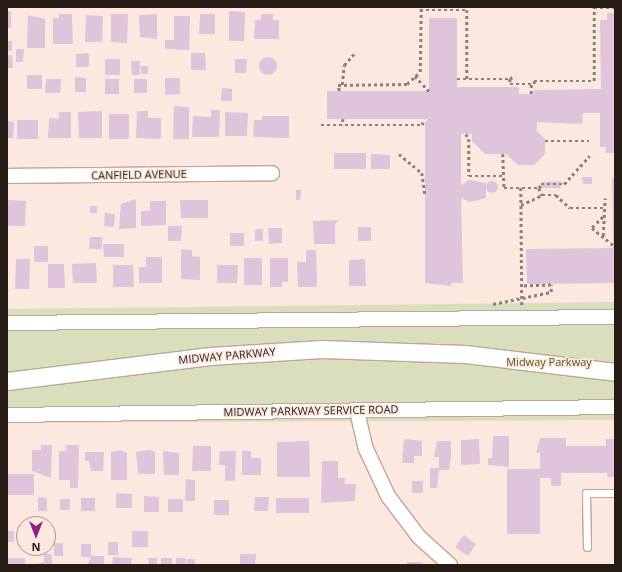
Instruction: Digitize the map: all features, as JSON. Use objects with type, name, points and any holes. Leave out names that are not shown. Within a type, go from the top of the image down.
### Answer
[{"type":"street","name":"CANFIELD AVENUE","points":[[7,176],[272,173]]},
{"type":"street","points":[[7,323],[615,317]]},
{"type":"street","name":"MIDWAY PARKWAY","points":[[7,381],[217,356],[322,349],[465,354],[615,372]]},
{"type":"street","name":"MIDWAY PARKWAY SERVICE ROAD","points":[[7,415],[615,407]]},
{"type":"street","points":[[357,411],[366,449],[388,496],[419,538],[450,565]]},
{"type":"lane","points":[[586,547],[586,493],[615,493]]},
{"type":"path","points":[[510,79],[510,84],[531,84],[534,80],[594,81],[594,8],[615,8]]},
{"type":"path","points":[[339,91],[338,85],[407,84],[420,72],[420,9],[467,10],[467,79]]},
{"type":"path","points":[[342,85],[344,65],[354,54]]},
{"type":"path","points":[[457,79],[510,79],[515,74]]},
{"type":"path","points":[[415,76],[429,91]]},
{"type":"path","points":[[531,84],[531,94]]},
{"type":"path","points":[[343,119],[343,125]]},
{"type":"path","points":[[321,125],[422,125],[424,119]]},
{"type":"path","points":[[466,134],[469,139],[469,176],[504,176]]},
{"type":"path","points":[[545,141],[588,140]]},
{"type":"path","points":[[398,154],[422,173],[425,194]]},
{"type":"path","points":[[503,154],[504,188],[539,188],[541,184],[564,184],[588,156]]},
{"type":"path","points":[[521,188],[522,306]]},
{"type":"path","points":[[539,188],[542,195]]},
{"type":"path","points":[[521,206],[542,195],[556,195],[570,208],[603,208]]},
{"type":"path","points":[[603,237],[603,208],[605,198]]},
{"type":"path","points":[[603,217],[592,228],[613,245]]},
{"type":"path","points":[[487,306],[551,292],[551,285],[522,286]]},
{"type":"green space","name":"Midway Parkway","points":[[615,302],[615,420],[7,423],[7,309]]},
{"type":"building","points":[[7,11],[11,11],[11,28],[7,28]]},
{"type":"building","points":[[229,11],[245,12],[244,41],[229,41]]},
{"type":"building","points":[[607,13],[615,13],[615,153],[606,153],[606,147],[600,147],[600,113],[583,113],[582,124],[537,122],[537,131],[545,139],[545,154],[534,165],[518,165],[506,154],[485,154],[472,141],[472,134],[461,134],[461,185],[469,180],[486,183],[486,198],[470,202],[461,198],[463,283],[451,283],[451,286],[425,283],[425,123],[428,119],[327,119],[327,91],[429,91],[429,18],[457,18],[457,87],[519,87],[519,94],[534,94],[534,90],[601,89],[600,20],[607,20]]},
{"type":"building","points":[[59,14],[72,14],[73,44],[53,44],[53,18],[59,18]]},
{"type":"building","points":[[111,14],[128,14],[127,43],[111,42]]},
{"type":"building","points":[[157,14],[157,39],[140,37],[139,15]]},
{"type":"building","points":[[200,14],[215,14],[215,34],[199,34]]},
{"type":"building","points":[[261,14],[273,14],[273,20],[279,20],[279,39],[254,39],[255,20],[261,20]]},
{"type":"building","points":[[28,15],[45,19],[45,48],[27,48]]},
{"type":"building","points":[[86,15],[103,16],[102,42],[85,42]]},
{"type":"building","points":[[174,16],[190,16],[189,50],[165,49],[165,40],[174,40]]},
{"type":"building","points":[[7,41],[12,41],[12,51],[7,51]]},
{"type":"building","points":[[16,49],[24,49],[23,62],[16,62]]},
{"type":"building","points":[[89,53],[89,67],[76,67],[76,54]]},
{"type":"building","points":[[191,53],[205,53],[206,70],[191,70]]},
{"type":"building","points":[[7,55],[12,55],[13,68],[7,68]]},
{"type":"building","points":[[268,57],[274,60],[277,66],[274,72],[268,75],[262,72],[259,66],[262,60]]},
{"type":"building","points":[[105,59],[120,59],[120,75],[105,75]]},
{"type":"building","points":[[235,59],[247,59],[246,73],[235,73]]},
{"type":"building","points":[[131,61],[140,61],[140,75],[132,75]]},
{"type":"building","points":[[141,66],[148,66],[148,74],[141,74]]},
{"type":"building","points":[[27,75],[42,75],[42,89],[27,89]]},
{"type":"building","points":[[75,77],[86,78],[86,92],[75,92]]},
{"type":"building","points":[[165,78],[180,78],[180,94],[165,95]]},
{"type":"building","points":[[46,79],[61,79],[60,93],[45,93]]},
{"type":"building","points":[[105,79],[119,79],[119,94],[105,94]]},
{"type":"building","points":[[134,79],[147,79],[147,93],[134,93]]},
{"type":"building","points":[[222,88],[232,89],[232,101],[221,101]]},
{"type":"building","points":[[174,106],[189,107],[189,139],[173,139]]},
{"type":"building","points":[[211,110],[220,110],[219,137],[192,137],[193,116],[211,117]]},
{"type":"building","points":[[102,111],[102,138],[79,138],[78,112]]},
{"type":"building","points":[[137,111],[148,111],[148,118],[161,118],[161,139],[136,138]]},
{"type":"building","points":[[59,112],[71,112],[71,138],[48,138],[49,118],[59,119]]},
{"type":"building","points":[[225,112],[248,113],[247,136],[225,136]]},
{"type":"building","points":[[109,114],[129,114],[129,139],[109,139]]},
{"type":"building","points":[[262,116],[289,116],[289,138],[253,137],[254,120],[262,120]]},
{"type":"building","points":[[17,120],[38,120],[38,139],[17,139]]},
{"type":"building","points":[[7,121],[14,122],[13,138],[7,138]]},
{"type":"building","points":[[334,153],[366,153],[366,169],[334,169]]},
{"type":"building","points":[[371,154],[390,155],[390,169],[371,169]]},
{"type":"building","points":[[582,177],[592,177],[592,184],[583,184]]},
{"type":"building","points":[[612,178],[615,178],[615,283],[527,284],[526,249],[613,248]]},
{"type":"building","points":[[492,181],[496,183],[498,187],[496,191],[492,193],[488,191],[486,187],[488,183]]},
{"type":"building","points":[[561,181],[561,188],[542,188],[542,182]]},
{"type":"building","points":[[296,190],[301,190],[300,200],[296,200]]},
{"type":"building","points":[[136,199],[136,228],[119,229],[121,204]]},
{"type":"building","points":[[8,200],[26,201],[25,226],[7,226]]},
{"type":"building","points":[[180,200],[208,200],[208,218],[181,218]]},
{"type":"building","points":[[150,201],[166,201],[166,225],[141,226],[141,211],[150,211]]},
{"type":"building","points":[[90,206],[97,206],[97,213],[90,213]]},
{"type":"building","points":[[105,213],[115,214],[114,227],[104,226]]},
{"type":"building","points":[[339,220],[335,224],[335,244],[314,244],[313,221]]},
{"type":"building","points":[[168,226],[182,226],[181,241],[168,241]]},
{"type":"building","points":[[358,227],[371,227],[371,241],[358,241]]},
{"type":"building","points":[[268,228],[282,228],[282,243],[269,244]]},
{"type":"building","points":[[255,229],[263,229],[263,241],[255,241]]},
{"type":"building","points":[[230,233],[244,233],[244,246],[230,246]]},
{"type":"building","points":[[90,237],[102,237],[102,249],[89,249]]},
{"type":"building","points":[[103,244],[124,244],[124,257],[104,257]]},
{"type":"building","points":[[34,246],[48,246],[48,262],[34,262]]},
{"type":"building","points":[[181,249],[192,250],[192,256],[200,257],[200,280],[181,279]]},
{"type":"building","points":[[306,250],[316,250],[317,287],[298,287],[297,262],[306,262]]},
{"type":"building","points":[[146,257],[162,257],[162,283],[139,283],[139,267],[146,267]]},
{"type":"building","points":[[244,258],[262,258],[262,285],[244,285]]},
{"type":"building","points":[[270,258],[288,258],[288,282],[282,282],[282,287],[270,287]]},
{"type":"building","points":[[16,259],[30,259],[29,289],[15,289]]},
{"type":"building","points":[[365,259],[366,286],[349,286],[349,260]]},
{"type":"building","points":[[96,263],[97,283],[73,283],[72,264]]},
{"type":"building","points":[[48,264],[64,264],[65,288],[48,288]]},
{"type":"building","points":[[113,265],[133,265],[134,287],[113,287]]},
{"type":"building","points":[[217,265],[238,265],[237,283],[217,283]]},
{"type":"building","points":[[493,436],[509,436],[509,467],[488,465],[488,458],[492,458]]},
{"type":"building","points":[[540,438],[566,438],[566,446],[606,446],[606,439],[614,439],[615,477],[607,477],[607,473],[561,473],[561,486],[551,486],[551,478],[540,478],[540,534],[507,534],[507,469],[540,469],[540,453],[536,453]]},
{"type":"building","points":[[404,439],[422,441],[422,456],[414,456],[414,463],[402,463]]},
{"type":"building","points":[[479,439],[480,464],[461,465],[461,440]]},
{"type":"building","points":[[309,441],[310,477],[277,477],[277,442]]},
{"type":"building","points":[[437,441],[451,441],[451,457],[449,470],[439,470],[437,488],[430,488],[430,468],[439,468],[439,457],[434,457]]},
{"type":"building","points":[[41,445],[52,445],[51,478],[32,471],[32,450],[41,450]]},
{"type":"building","points":[[66,445],[79,445],[78,488],[70,488],[70,480],[59,480],[59,451],[66,451]]},
{"type":"building","points":[[193,446],[211,446],[211,471],[192,471]]},
{"type":"building","points":[[120,450],[127,453],[127,480],[111,480],[111,452]]},
{"type":"building","points":[[150,450],[155,452],[155,474],[138,474],[136,452]]},
{"type":"building","points":[[163,451],[179,453],[179,475],[164,475]]},
{"type":"building","points":[[220,451],[236,451],[235,481],[225,481],[225,465],[219,465]]},
{"type":"building","points":[[242,451],[251,451],[251,458],[261,458],[261,475],[242,475]]},
{"type":"building","points":[[85,452],[104,452],[103,471],[91,471],[89,461],[85,461]]},
{"type":"building","points":[[322,461],[338,461],[338,478],[345,478],[345,484],[356,484],[355,501],[321,503]]},
{"type":"building","points":[[7,474],[34,474],[34,495],[7,495]]},
{"type":"building","points":[[186,479],[195,480],[195,501],[185,501]]},
{"type":"building","points":[[412,481],[423,481],[423,493],[412,493]]},
{"type":"building","points":[[116,493],[132,494],[132,508],[116,508]]},
{"type":"building","points":[[144,496],[159,497],[159,512],[144,512]]},
{"type":"building","points":[[38,497],[47,498],[47,511],[38,511]]},
{"type":"building","points":[[255,497],[269,497],[268,511],[254,511]]},
{"type":"building","points":[[81,498],[95,498],[95,511],[81,511]]},
{"type":"building","points":[[276,498],[309,498],[309,513],[276,513]]},
{"type":"building","points":[[60,499],[70,499],[70,510],[60,510]]},
{"type":"building","points":[[168,499],[183,499],[183,512],[168,512]]},
{"type":"building","points":[[214,500],[229,500],[229,515],[214,515]]},
{"type":"building","points":[[7,531],[14,531],[14,542],[7,542]]},
{"type":"building","points":[[132,531],[148,531],[148,547],[132,547]]},
{"type":"building","points":[[464,535],[476,544],[468,556],[455,547]]},
{"type":"building","points":[[108,542],[118,542],[118,555],[108,555]]},
{"type":"building","points":[[56,543],[63,543],[63,556],[56,556]]},
{"type":"building","points":[[81,544],[91,544],[91,556],[104,556],[104,565],[87,565],[91,557],[81,557]]},
{"type":"building","points":[[240,554],[256,554],[255,565],[240,565]]},
{"type":"building","points":[[44,556],[51,556],[53,565],[33,565],[44,562]]},
{"type":"building","points":[[113,557],[132,558],[131,565],[112,565]]},
{"type":"building","points":[[7,558],[25,558],[25,565],[7,565]]},
{"type":"building","points":[[148,558],[157,558],[157,565],[149,565]]},
{"type":"building","points":[[161,558],[172,558],[172,565],[161,565]]},
{"type":"building","points":[[176,558],[186,558],[186,565],[176,565]]},
{"type":"building","points":[[187,559],[195,559],[195,565],[187,565]]},
{"type":"building","points":[[407,562],[422,562],[422,565],[407,565]]}]
